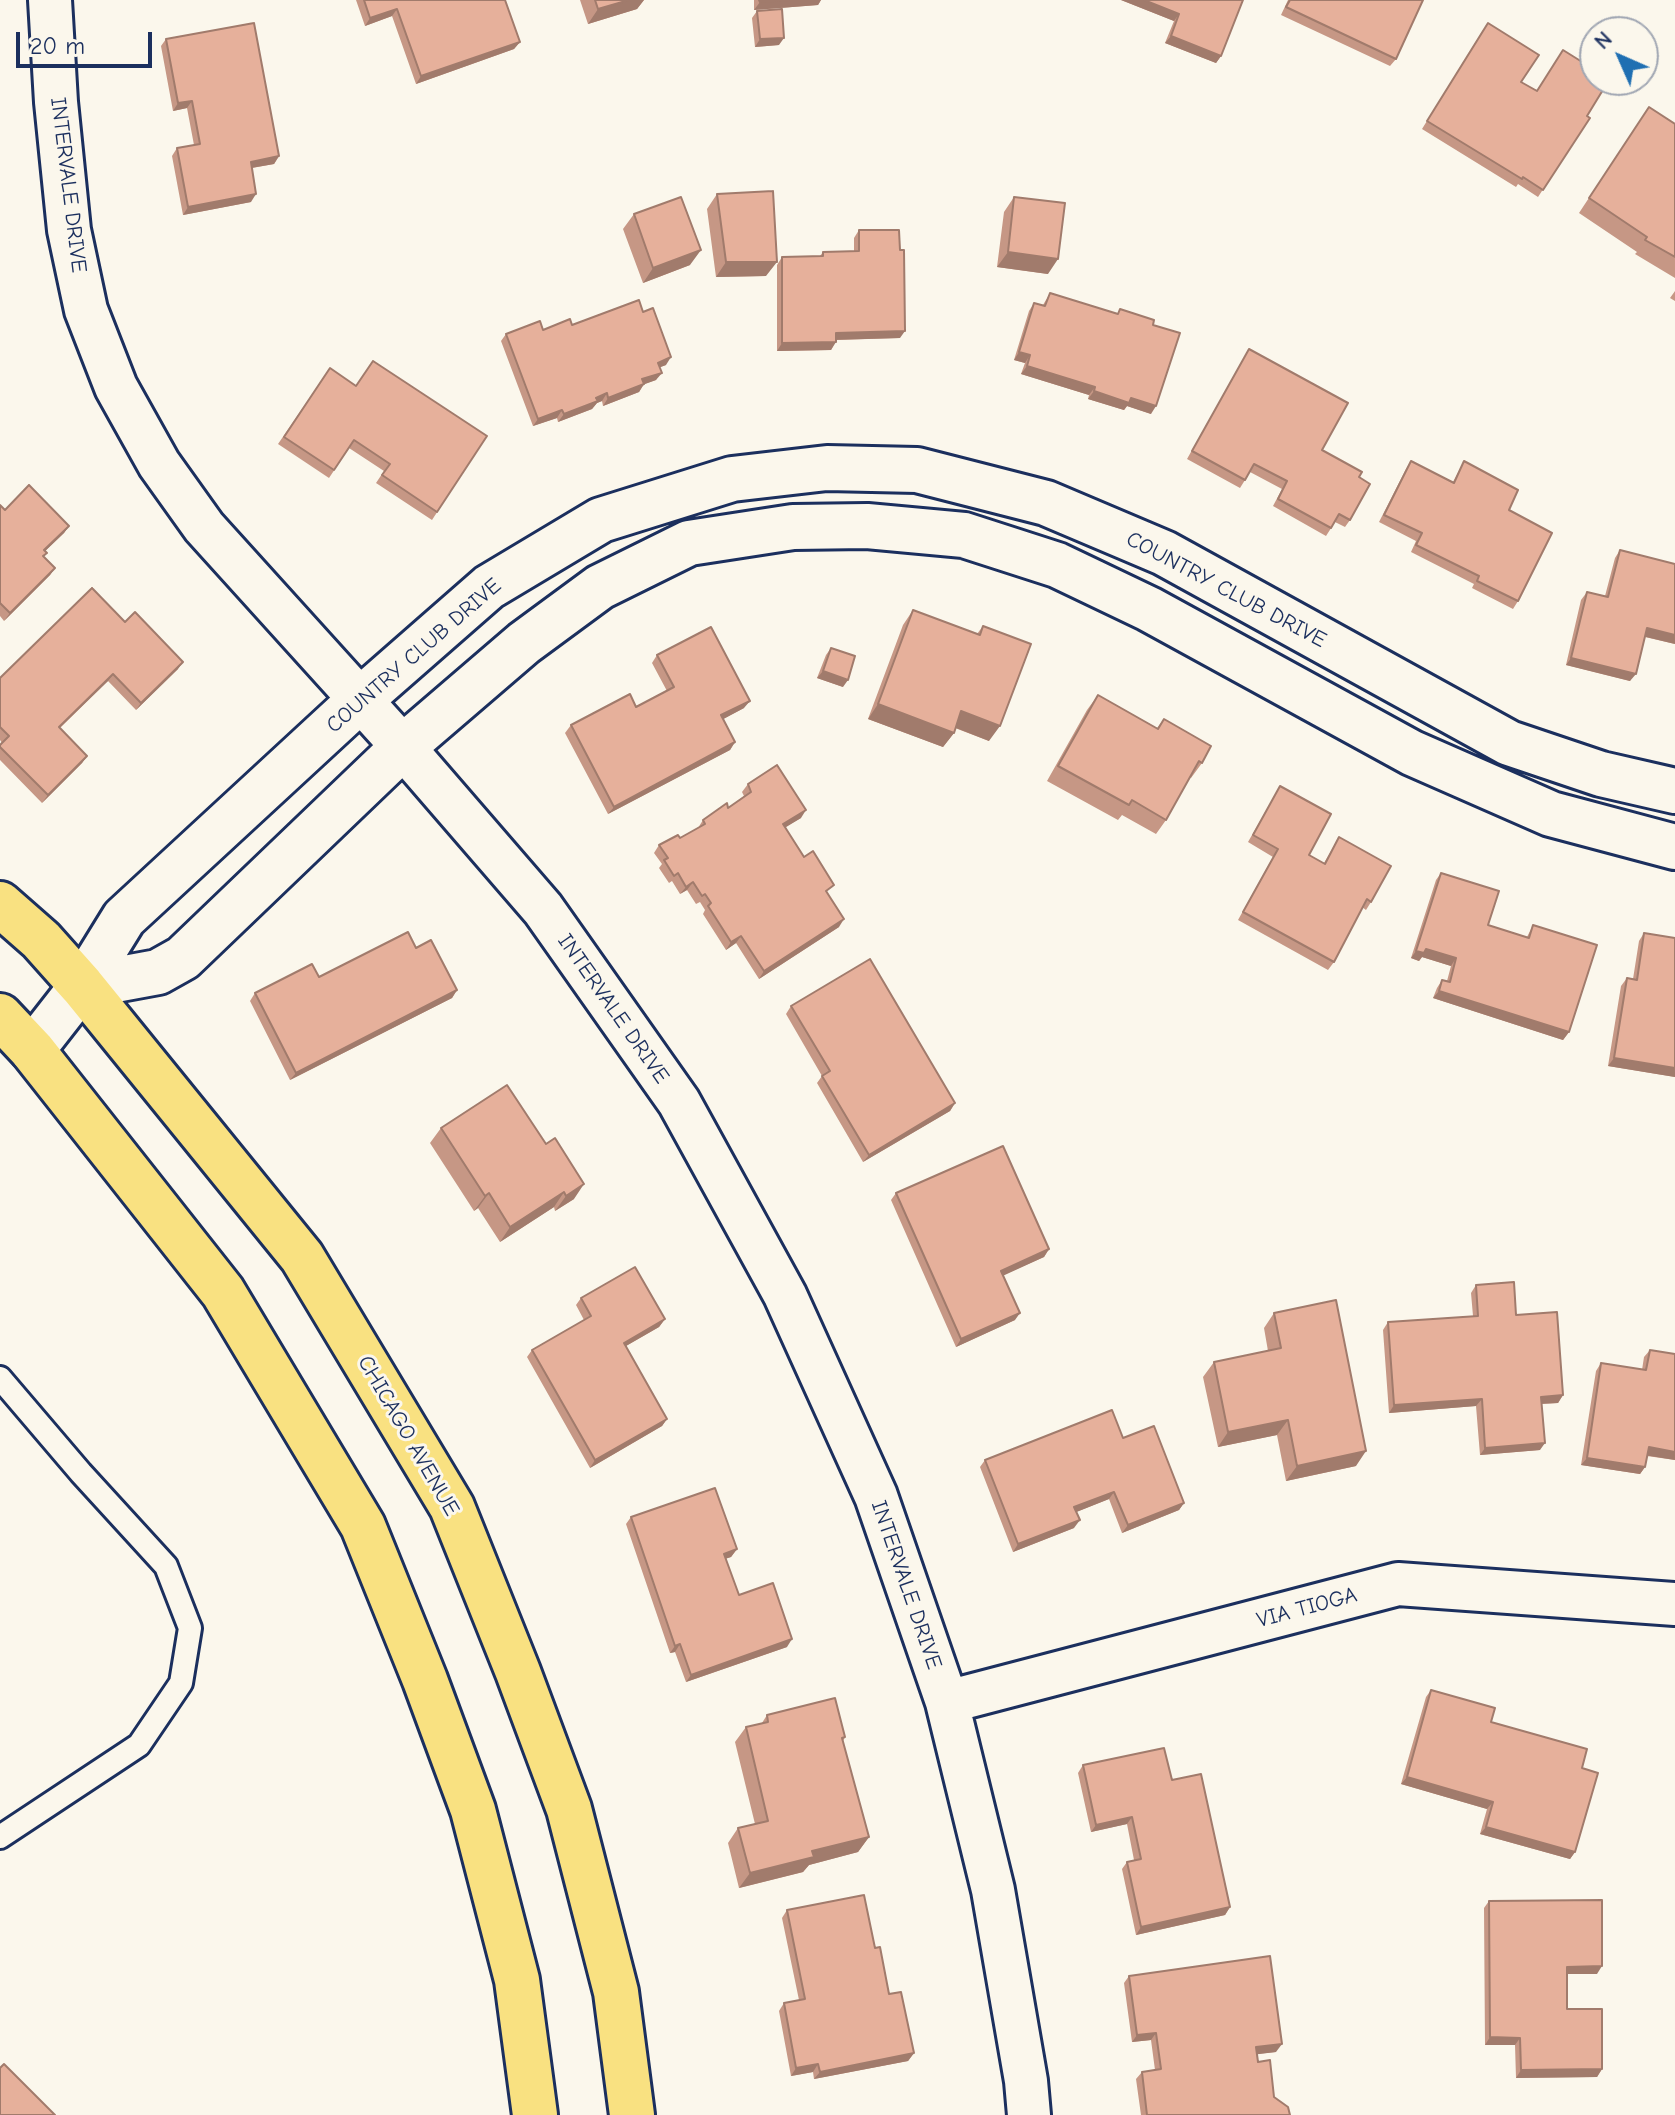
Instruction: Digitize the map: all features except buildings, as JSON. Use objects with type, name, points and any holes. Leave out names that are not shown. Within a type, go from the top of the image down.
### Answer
[{"type":"main road","name":"CHICAGO AVENUE","points":[[0,904],[41,940],[82,986],[302,1257],[452,1507],[569,1809],[616,1992],[632,2115]]},
{"type":"main road","points":[[0,1016],[32,1050],[223,1292],[363,1526],[473,1810],[517,1980],[535,2115]]},
{"type":"street","name":"INTERVALE DRIVE","points":[[50,0],[56,102],[69,230],[86,310],[116,387],[159,464],[204,527],[403,747],[543,909],[679,1102],[785,1295],[869,1482],[947,1702],[993,1890],[1026,2081],[1029,2115]]},
{"type":"street","name":"COUNTRY CLUB DRIVE","points":[[32,1050],[82,986],[124,918],[360,700],[489,587],[601,520],[732,479],[827,468],[917,470],[1046,503],[1164,553],[1509,743],[1601,774],[1675,791]]},
{"type":"street","points":[[82,986],[158,972],[183,958],[403,747],[524,643],[600,587],[689,543],[793,527],[867,526],[964,535],[1057,565],[1149,609],[1412,753],[1551,814],[1675,847]]},
{"type":"street","name":"VIA TIOGA","points":[[947,1702],[1398,1584],[1675,1604]]},
{"type":"lane","points":[[0,1378],[166,1566],[190,1628],[181,1683],[139,1745],[0,1837]]}]
